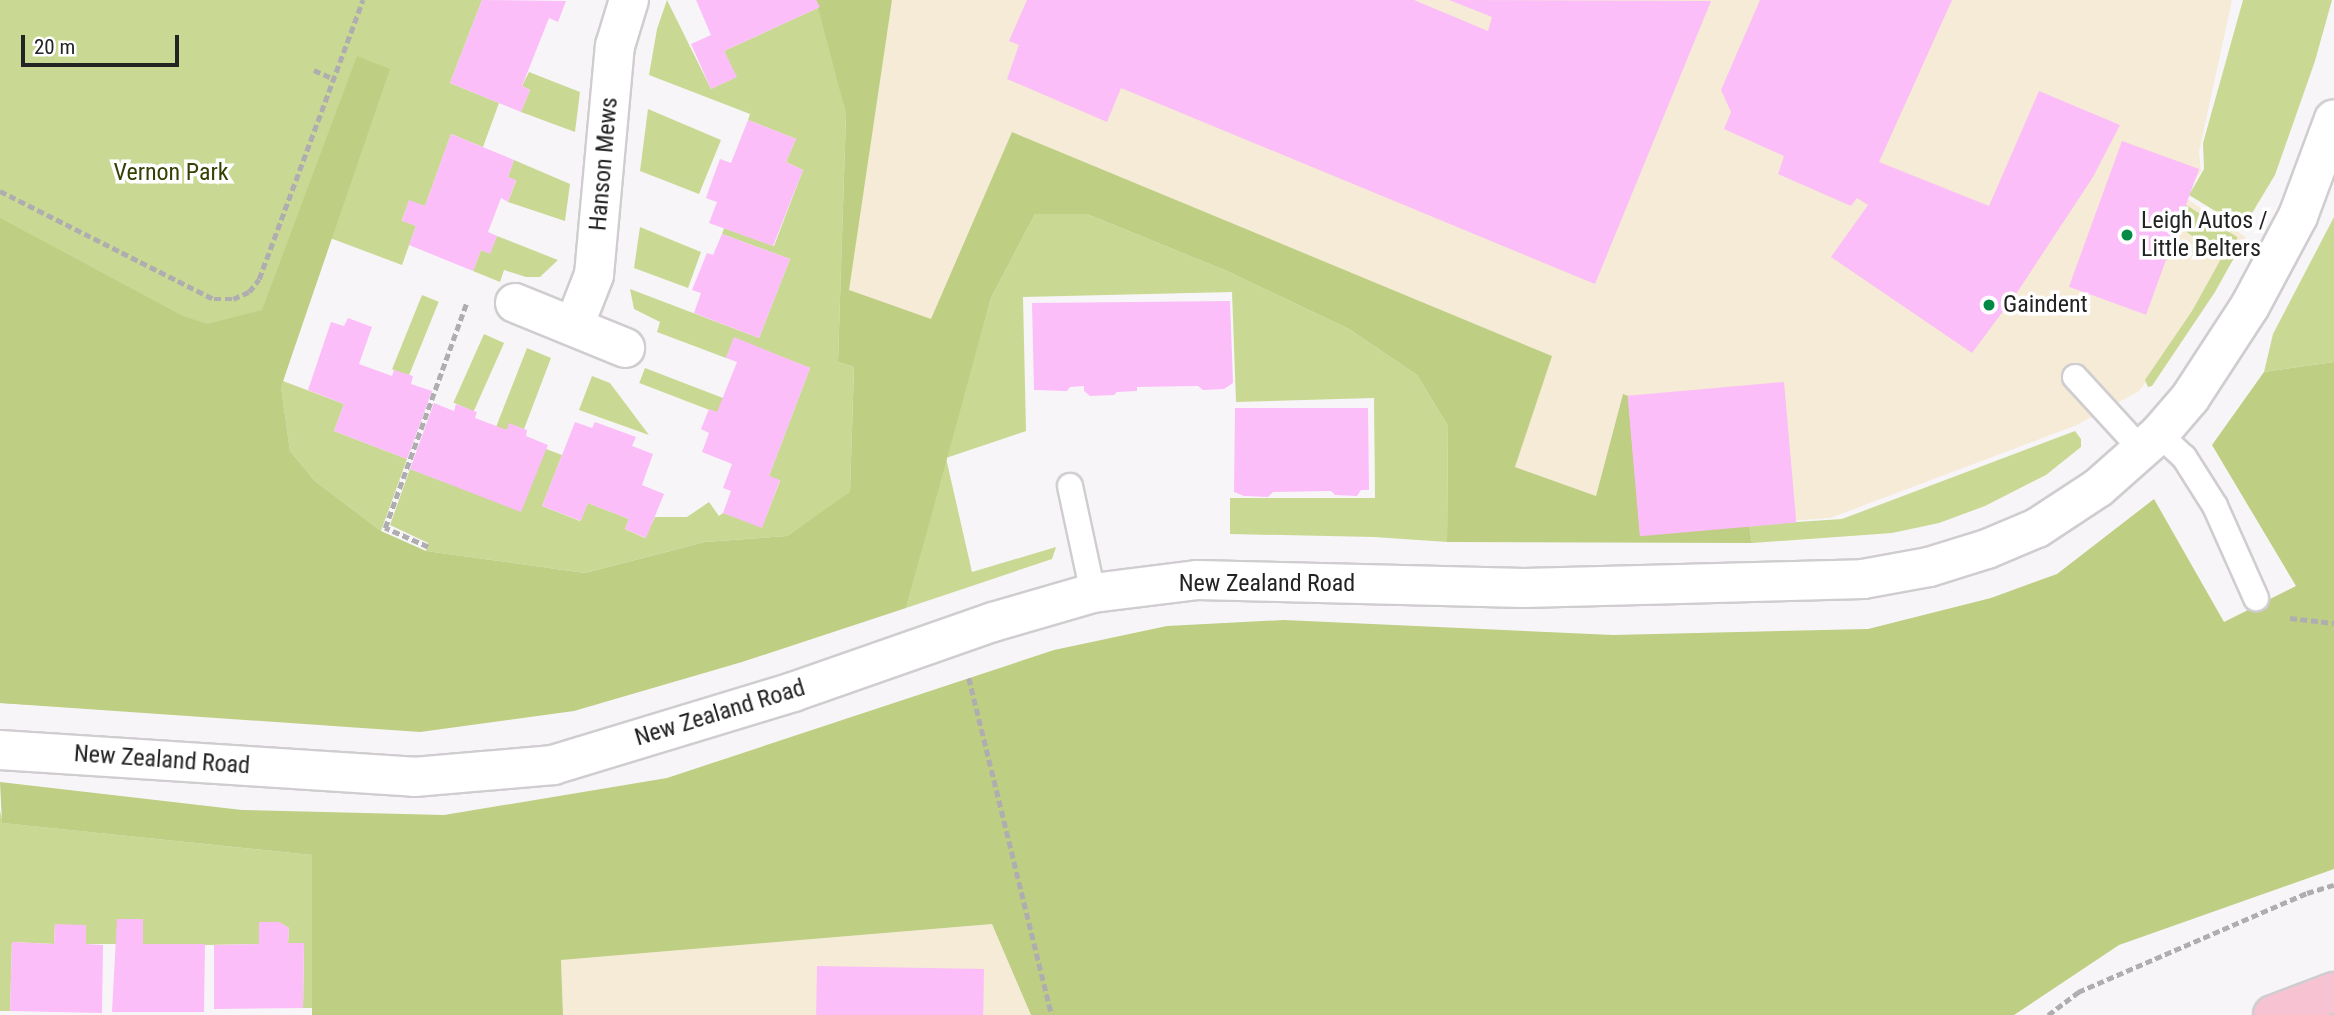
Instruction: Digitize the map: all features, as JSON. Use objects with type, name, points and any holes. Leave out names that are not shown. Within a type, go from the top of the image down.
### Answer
[{"type":"main road","points":[[2273,1015],[2334,992]]},
{"type":"street","name":"Hanson Mews","points":[[574,326],[594,275],[615,46],[629,0]]},
{"type":"street","name":"New Zealand Road","points":[[0,750],[414,777],[553,765],[793,692],[993,622],[1093,593],[1198,580],[1524,588],[1863,579],[1929,567],[1986,549],[2037,528],[2098,488],[2150,442],[2190,398],[2250,306],[2298,216],[2334,119]]},
{"type":"street","points":[[515,303],[625,348]]},
{"type":"lane","points":[[2075,377],[2150,442],[2184,457],[2215,506],[2256,598]]},
{"type":"lane","points":[[1070,486],[1093,593]]},
{"type":"path","points":[[0,191],[214,299],[233,299],[249,292],[259,279],[363,0]]},
{"type":"path","points":[[314,70],[334,79]]},
{"type":"path","points":[[428,547],[385,528],[469,297]]},
{"type":"path","points":[[2285,617],[2334,623]]},
{"type":"path","points":[[981,674],[969,679],[1052,1015]]},
{"type":"path","points":[[2048,1015],[2078,992],[2307,893],[2334,885]]},
{"type":"shaded area","points":[[892,0],[2232,0],[2199,152],[2201,171],[2184,197],[2246,237],[2190,325],[2139,391],[2077,425],[1830,518],[1640,532],[1623,394],[1596,496],[1515,467],[1551,356],[1012,132],[931,320],[848,290]]},
{"type":"shaded area","points":[[992,924],[1031,1015],[563,1015],[561,960]]},
{"type":"green space","name":"Vernon Park","points":[[0,0],[482,0],[450,83],[499,103],[483,147],[451,134],[425,206],[409,201],[402,220],[416,226],[402,265],[330,238],[283,381],[344,404],[334,431],[407,459],[381,531],[315,481],[290,451],[281,388],[103,709],[0,703]]},
{"type":"green space","points":[[667,0],[711,89],[736,77],[724,51],[820,7],[846,114],[838,362],[854,367],[850,493],[787,536],[705,542],[585,573],[426,551],[428,543],[390,525],[410,469],[450,484],[546,449],[562,455],[542,506],[580,521],[588,503],[629,519],[625,529],[645,538],[655,517],[687,517],[709,502],[719,516],[723,513],[762,527],[780,481],[769,476],[810,368],[734,338],[726,358],[657,332],[660,322],[634,309],[630,289],[759,338],[790,259],[722,234],[724,228],[774,246],[803,170],[786,162],[796,139],[748,120],[750,114],[649,75],[657,29]]},
{"type":"green space","points":[[816,0],[892,0],[849,290],[931,319],[1012,132],[1552,356],[1515,467],[1596,496],[1623,394],[1628,396],[1640,532],[1749,525],[1752,543],[1447,542],[1448,426],[1417,375],[1349,329],[1227,271],[1087,214],[1035,214],[991,298],[906,608],[742,662],[574,711],[420,732],[0,703],[0,218],[183,316],[207,324],[262,310],[357,56],[390,69],[281,387],[290,451],[315,481],[381,531],[426,551],[585,573],[705,542],[787,536],[850,492],[854,367],[838,362],[846,114]]},
{"type":"green space","points":[[2243,0],[2332,0],[2315,61],[2275,175],[2243,228],[2189,195],[2204,169],[2203,143]]},
{"type":"green space","points":[[529,72],[580,92],[575,132],[521,112],[530,90],[522,86]]},
{"type":"green space","points":[[648,109],[721,140],[699,194],[640,171]]},
{"type":"green space","points":[[514,160],[570,184],[565,221],[508,202],[516,181],[508,177]]},
{"type":"green space","points":[[2183,203],[2237,237],[2239,249],[2215,292],[2152,386],[2148,387],[2145,380],[2192,311],[2222,257],[2171,221]]},
{"type":"green space","points":[[1035,214],[1087,214],[1227,271],[1349,329],[1417,375],[1448,426],[1447,542],[1374,537],[1230,534],[1230,498],[1375,498],[1374,398],[1236,402],[1232,292],[1023,297],[1026,431],[946,458],[991,298]]},
{"type":"green space","points":[[2334,217],[2334,362],[2264,372],[2273,334]]},
{"type":"green space","points":[[640,227],[701,252],[688,288],[634,268]]},
{"type":"green space","points":[[497,236],[558,260],[540,277],[526,277],[504,270],[500,282],[473,271],[481,250],[490,253]]},
{"type":"green space","points":[[422,295],[439,302],[409,376],[392,369]]},
{"type":"green space","points":[[484,334],[504,343],[474,411],[453,403]]},
{"type":"green space","points":[[527,348],[551,358],[524,429],[510,424],[507,430],[496,427]]},
{"type":"green space","points":[[2334,362],[2334,869],[2119,945],[2014,1015],[1031,1015],[992,924],[561,960],[563,1015],[312,1015],[312,855],[2,823],[0,782],[242,810],[444,815],[667,778],[1054,650],[1167,626],[1284,620],[1613,635],[1868,629],[1991,598],[2057,574],[2154,499],[2224,622],[2296,586],[2212,445],[2264,372]]},
{"type":"green space","points":[[645,368],[724,398],[719,413],[639,383]]},
{"type":"green space","points":[[592,376],[610,383],[649,435],[579,410]]},
{"type":"green space","points":[[2075,431],[2081,439],[2081,447],[2046,475],[1985,506],[1939,523],[1892,533],[1752,543],[1749,525],[1842,519]]},
{"type":"green space","points":[[946,458],[972,572],[1056,547],[1052,559],[906,608]]},
{"type":"green space","points":[[0,811],[3,823],[312,855],[312,1008],[303,1008],[304,944],[288,943],[289,928],[279,922],[259,922],[259,944],[143,944],[143,919],[117,919],[117,944],[86,944],[55,924],[54,944],[12,942],[10,1011],[0,1011]]},
{"type":"building","points":[[482,0],[566,1],[558,22],[549,18],[522,86],[530,90],[521,112],[450,83]]},
{"type":"building","points":[[696,0],[816,0],[820,7],[724,51],[737,77],[711,89],[691,44],[711,35]]},
{"type":"building","points":[[1027,0],[1414,0],[1488,31],[1492,17],[1449,0],[1711,1],[1595,284],[1121,88],[1107,122],[1007,79],[1019,45],[1009,41]]},
{"type":"building","points":[[1760,0],[1952,0],[1879,162],[1989,206],[2039,91],[2120,125],[2093,177],[2018,291],[1972,353],[1831,257],[1868,205],[1857,198],[1851,206],[1778,174],[1784,156],[1724,129],[1731,112],[1721,90]]},
{"type":"building","points":[[748,120],[796,139],[786,162],[803,170],[773,246],[709,223],[717,202],[706,198],[720,159],[731,163]]},
{"type":"building","points":[[451,134],[514,160],[508,177],[516,180],[508,202],[501,198],[488,232],[497,236],[490,254],[481,250],[473,271],[409,245],[416,226],[402,221],[409,200],[425,206]]},
{"type":"building","points":[[2122,141],[2199,169],[2146,315],[2069,287]]},
{"type":"building","points":[[722,234],[790,259],[759,338],[694,313],[701,293],[692,290],[707,253],[713,255]]},
{"type":"building","points":[[1230,301],[1233,383],[1224,389],[1203,390],[1198,386],[1137,387],[1137,391],[1090,396],[1084,391],[1084,386],[1070,387],[1067,391],[1034,390],[1032,303]]},
{"type":"building","points":[[348,318],[372,327],[359,364],[392,376],[394,370],[413,376],[411,384],[432,391],[407,459],[334,431],[344,404],[308,390],[331,322],[344,326]]},
{"type":"building","points":[[734,337],[810,368],[769,476],[780,480],[762,528],[723,513],[731,491],[723,488],[732,464],[702,452],[709,433],[701,429],[709,409],[717,412],[737,362],[726,358]]},
{"type":"building","points":[[1784,382],[1796,522],[1640,536],[1628,396]]},
{"type":"building","points":[[434,403],[454,411],[456,404],[477,412],[475,418],[507,430],[509,423],[527,430],[526,436],[548,445],[521,512],[410,469]]},
{"type":"building","points":[[1235,408],[1368,408],[1369,490],[1361,490],[1357,496],[1335,495],[1331,491],[1273,492],[1268,497],[1244,496],[1234,492]]},
{"type":"building","points":[[575,422],[592,428],[595,422],[636,437],[632,446],[653,454],[642,485],[664,494],[646,538],[625,529],[629,519],[588,503],[581,521],[542,506]]},
{"type":"building","points":[[117,919],[143,919],[143,944],[205,944],[204,1012],[112,1012]]},
{"type":"building","points":[[259,922],[279,922],[289,928],[288,943],[304,943],[303,1008],[214,1009],[214,945],[259,944]]},
{"type":"building","points":[[55,924],[86,925],[86,944],[103,945],[102,1013],[10,1011],[12,942],[54,944]]},
{"type":"building","points":[[817,966],[984,969],[983,1015],[816,1015]]},
{"type":"place","name":"Leigh Autos / Little Belters","points":[[2127,235]]},
{"type":"place","name":"Gaindent","points":[[1989,305]]}]
